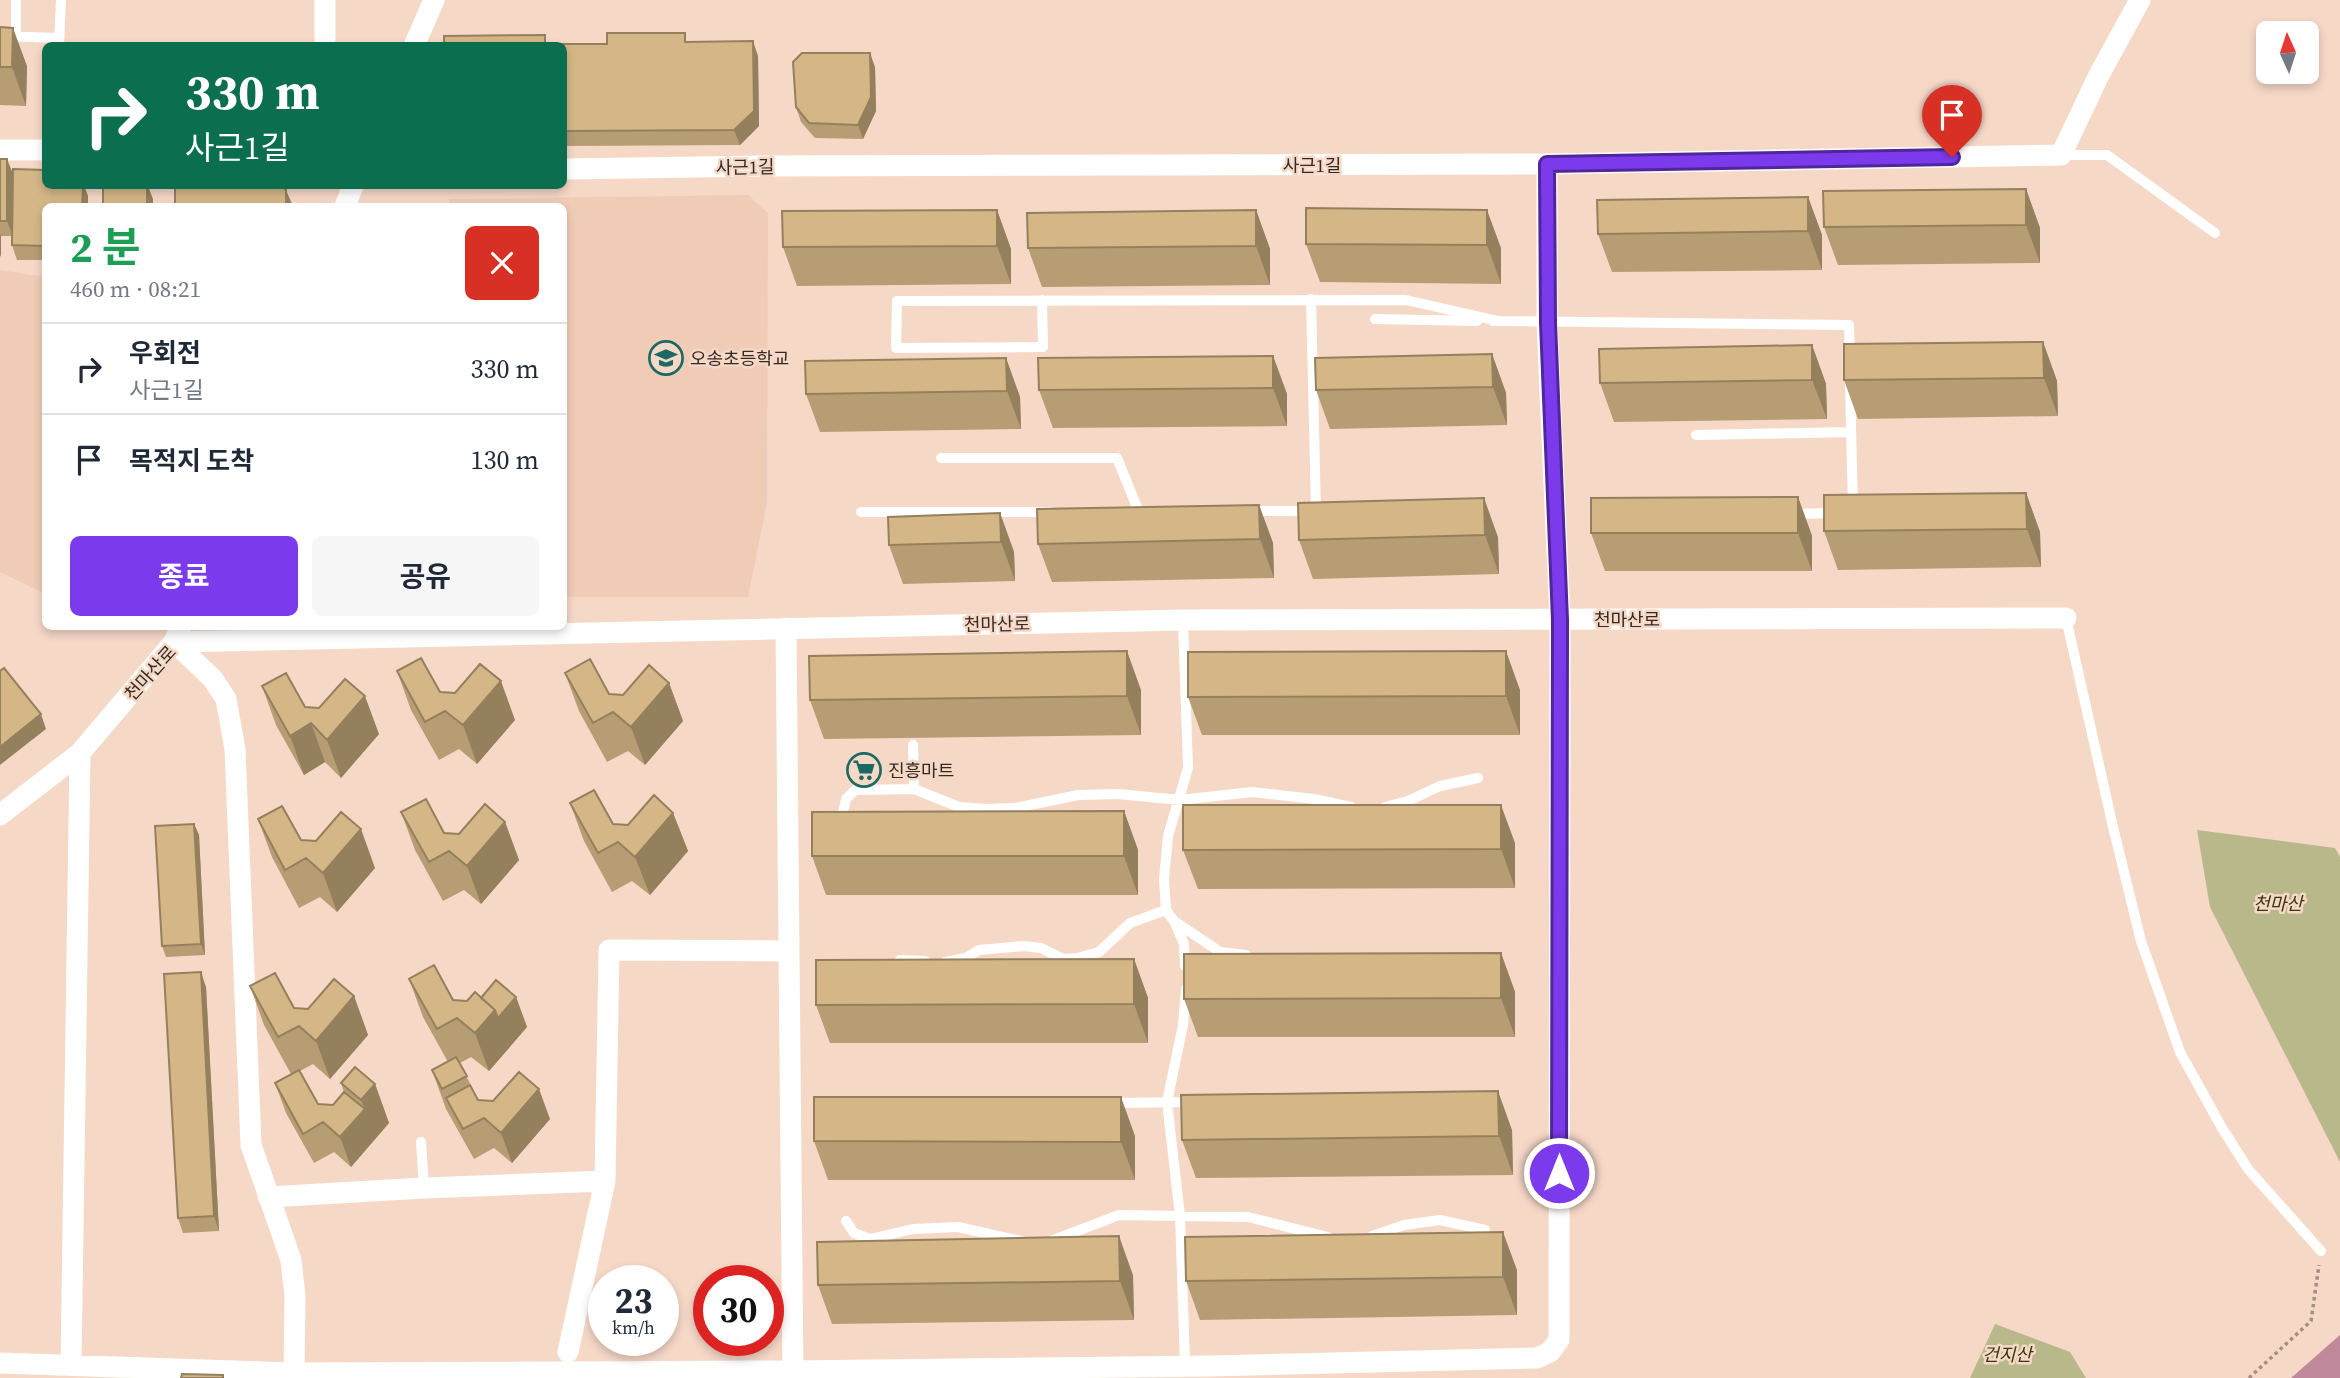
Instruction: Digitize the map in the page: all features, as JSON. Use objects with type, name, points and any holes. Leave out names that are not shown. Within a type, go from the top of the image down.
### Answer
[{"type":"street","points":[[325,0],[325,42]]},
{"type":"street","points":[[416,42],[434,0]]},
{"type":"street","points":[[2061,155],[2099,75],[2140,0]]},
{"type":"street","points":[[0,150],[42,150]]},
{"type":"street","name":"사근1길","points":[[567,169],[1547,164],[2061,155]]},
{"type":"street","points":[[0,1363],[71,1364],[294,1376],[793,1374],[1185,1364],[1210,1372],[1537,1358],[1550,1352],[1559,1339],[1560,620],[1548,323],[1547,164]]},
{"type":"street","name":"천마산로","points":[[0,815],[80,753],[177,634],[786,628],[1183,620],[2066,618]]},
{"type":"street","points":[[786,628],[793,1374]]},
{"type":"street","points":[[177,634],[226,699],[235,749],[251,1145],[291,1260],[295,1296],[294,1376]]},
{"type":"street","points":[[71,1364],[80,753]]},
{"type":"street","points":[[568,1352],[605,1181],[609,950],[788,951]]},
{"type":"street","points":[[268,1197],[605,1181]]},
{"type":"lane","points":[[16,0],[16,36]]},
{"type":"lane","points":[[0,36],[59,42],[61,0]]},
{"type":"lane","points":[[2061,155],[2107,155],[2215,233]]},
{"type":"lane","points":[[1042,300],[1043,347],[896,348],[897,301],[1042,300],[1311,299],[1406,300],[1498,321]]},
{"type":"lane","points":[[1235,512],[1316,511],[1311,299]]},
{"type":"lane","points":[[1375,319],[1849,325],[1850,365]]},
{"type":"lane","points":[[1773,514],[1853,513],[1850,379]]},
{"type":"lane","points":[[1696,435],[1851,432]]},
{"type":"lane","points":[[941,458],[1117,458],[1139,512]]},
{"type":"lane","points":[[861,512],[1056,512]]},
{"type":"lane","points":[[1125,512],[1153,512]]},
{"type":"lane","points":[[2066,618],[2141,942],[2180,1052],[2248,1169],[2321,1251]]},
{"type":"lane","points":[[1183,620],[1188,768],[1168,836],[1164,879],[1166,910],[1184,944],[1186,997],[1183,1025],[1167,1102],[1180,1216],[1185,1364]]},
{"type":"lane","points":[[913,745],[914,789]]},
{"type":"lane","points":[[841,821],[846,799],[855,790],[914,789],[959,807],[986,810],[1015,808],[1060,797],[1087,794],[1180,799],[1206,795],[1265,793],[1369,809],[1408,801],[1440,786],[1478,778]]},
{"type":"lane","points":[[900,960],[948,962],[965,958],[979,950],[1024,946],[1041,947],[1063,959],[1077,958],[1099,952],[1130,923],[1166,910]]},
{"type":"lane","points":[[1174,921],[1220,952],[1255,956]]},
{"type":"lane","points":[[1098,1104],[1208,1102]]},
{"type":"lane","points":[[421,1142],[425,1188]]},
{"type":"lane","points":[[846,1221],[854,1233],[870,1240],[913,1229],[958,1227],[1033,1243],[1056,1240],[1119,1215],[1248,1217],[1336,1238]]},
{"type":"lane","points":[[1364,1238],[1404,1225],[1440,1220],[1485,1230]]},
{"type":"path","points":[[2249,1378],[2311,1321],[2321,1251]]},
{"type":"shaded area","name":"오송초등학교","points":[[748,195],[768,213],[767,502],[748,597],[567,597],[567,203],[449,203],[449,199]]},
{"type":"shaded area","points":[[0,270],[42,277],[42,593],[0,572]]},
{"type":"shaded area","points":[[2340,1335],[2340,1378],[2291,1378]]},
{"type":"green space","name":"천마산","points":[[2197,830],[2335,848],[2340,857],[2340,1162],[2210,907]]},
{"type":"green space","name":"건지산","points":[[1995,1324],[2070,1352],[2086,1378],[1970,1378]]},
{"type":"building","points":[[0,27],[13,28],[12,67],[0,67]]},
{"type":"building","points":[[607,33],[685,33],[685,42],[753,41],[754,111],[734,130],[567,131],[567,44],[607,44]]},
{"type":"building","points":[[545,35],[545,42],[444,42],[444,36]]},
{"type":"building","points":[[802,53],[870,53],[871,97],[858,125],[809,123],[796,107],[793,62]]},
{"type":"building","points":[[0,159],[7,159],[7,221],[0,221]]},
{"type":"building","points":[[13,169],[42,170],[42,189],[83,189],[82,203],[42,203],[42,246],[12,245]]},
{"type":"building","points":[[103,189],[147,189],[147,203],[103,203]]},
{"type":"building","points":[[175,189],[286,190],[286,203],[175,203]]},
{"type":"building","points":[[2026,189],[2026,225],[1824,227],[1823,191]]},
{"type":"building","points":[[1808,197],[1808,231],[1598,234],[1597,200]]},
{"type":"building","points":[[1306,208],[1487,210],[1487,245],[1306,244]]},
{"type":"building","points":[[997,210],[997,246],[783,247],[782,211]]},
{"type":"building","points":[[1256,210],[1256,246],[1028,248],[1027,213]]},
{"type":"building","points":[[2043,342],[2044,378],[1844,380],[1844,344]]},
{"type":"building","points":[[1812,345],[1812,380],[1600,383],[1599,349]]},
{"type":"building","points":[[1492,354],[1493,387],[1316,390],[1315,358]]},
{"type":"building","points":[[1273,356],[1273,388],[1039,390],[1038,358]]},
{"type":"building","points":[[1006,358],[1007,391],[806,394],[805,361]]},
{"type":"building","points":[[2026,493],[2027,529],[1824,531],[1824,495]]},
{"type":"building","points":[[1798,497],[1798,533],[1591,533],[1591,498]]},
{"type":"building","points":[[1484,498],[1485,535],[1299,540],[1298,503]]},
{"type":"building","points":[[1259,505],[1260,539],[1038,544],[1037,509]]},
{"type":"building","points":[[1000,513],[1001,542],[889,545],[888,517]]},
{"type":"building","points":[[1127,651],[1127,696],[810,700],[809,656]]},
{"type":"building","points":[[1506,651],[1506,696],[1188,697],[1188,652]]},
{"type":"building","points":[[421,658],[440,692],[455,693],[480,664],[501,681],[463,725],[445,711],[425,722],[397,671]]},
{"type":"building","points":[[590,659],[609,694],[623,695],[649,665],[669,683],[631,727],[613,712],[593,723],[565,673]]},
{"type":"building","points":[[4,668],[41,714],[0,747],[0,671]]},
{"type":"building","points":[[286,673],[305,707],[319,708],[345,679],[365,696],[327,740],[311,723],[290,736],[262,686]]},
{"type":"building","points":[[594,790],[613,824],[628,825],[654,795],[673,813],[635,857],[618,842],[598,853],[570,803]]},
{"type":"building","points":[[426,799],[444,833],[459,834],[485,804],[505,822],[467,866],[449,851],[429,862],[401,812]]},
{"type":"building","points":[[1183,805],[1501,805],[1501,849],[1183,850]]},
{"type":"building","points":[[282,806],[301,840],[316,841],[341,812],[361,829],[323,873],[306,858],[285,870],[258,819]]},
{"type":"building","points":[[1124,811],[1124,856],[812,856],[812,812]]},
{"type":"building","points":[[194,824],[201,944],[162,946],[155,826]]},
{"type":"building","points":[[1501,953],[1501,998],[1184,999],[1184,954]]},
{"type":"building","points":[[1134,959],[1134,1004],[816,1005],[816,960]]},
{"type":"building","points":[[434,965],[453,1000],[467,1001],[475,992],[495,1010],[475,1033],[457,1018],[437,1029],[409,979]]},
{"type":"building","points":[[201,972],[214,1216],[178,1218],[164,974]]},
{"type":"building","points":[[275,973],[294,1008],[308,1009],[334,979],[354,996],[316,1041],[299,1026],[278,1037],[250,986]]},
{"type":"building","points":[[496,980],[516,997],[498,1018],[495,1010],[481,998]]},
{"type":"building","points":[[456,1057],[467,1076],[442,1089],[432,1070]]},
{"type":"building","points":[[355,1067],[375,1084],[361,1100],[341,1083]]},
{"type":"building","points":[[299,1070],[318,1104],[333,1105],[344,1092],[365,1109],[340,1137],[323,1122],[303,1134],[275,1083]]},
{"type":"building","points":[[519,1072],[539,1089],[501,1133],[484,1118],[463,1129],[446,1098],[470,1085],[478,1100],[493,1101]]},
{"type":"building","points":[[1498,1091],[1499,1136],[1182,1140],[1181,1095]]},
{"type":"building","points":[[814,1097],[1121,1097],[1121,1142],[814,1141]]},
{"type":"building","points":[[1503,1232],[1503,1277],[1186,1281],[1185,1237]]},
{"type":"building","points":[[1119,1236],[1120,1281],[818,1285],[817,1242]]},
{"type":"building","points":[[182,1374],[223,1375],[223,1378],[181,1378]]},
{"type":"place","name":"오송초등학교","points":[[666,358]]},
{"type":"place","name":"진흥마트","points":[[864,770]]},
{"type":"route","points":[[1559,1173],[1560,620],[1548,323],[1547,164],[1952,157]]}]
